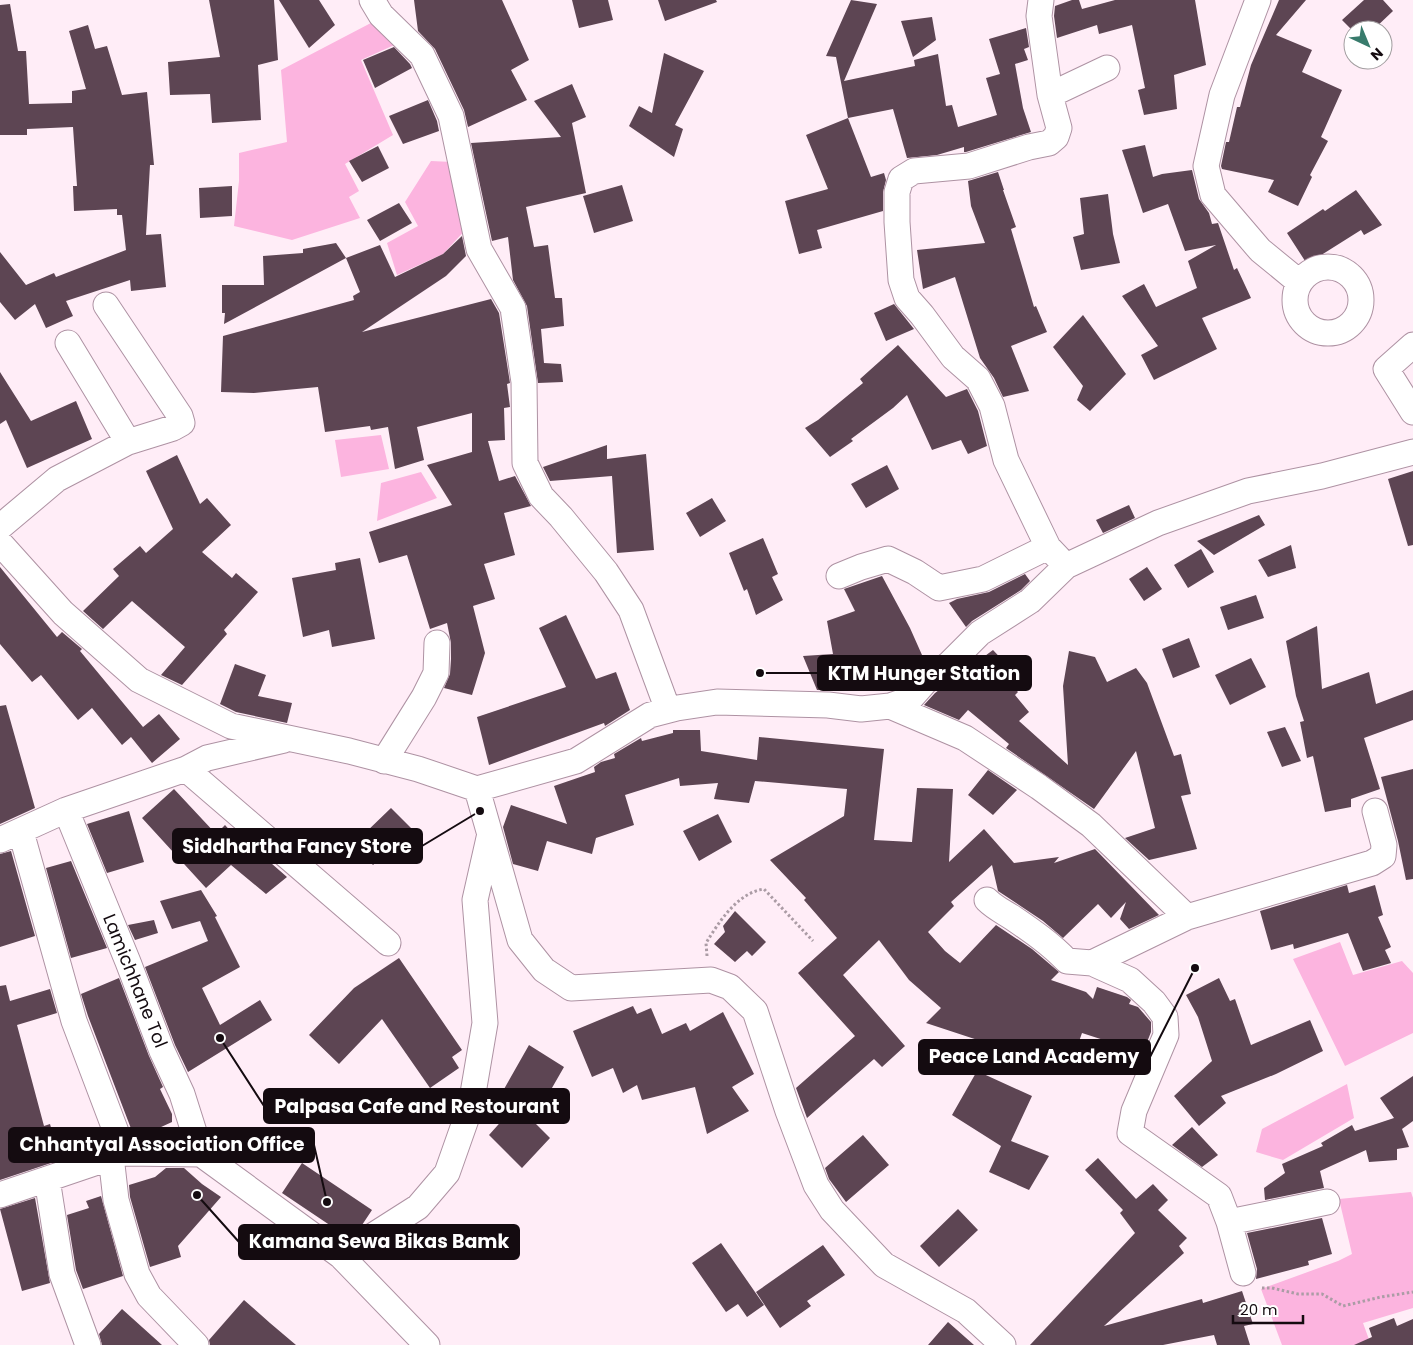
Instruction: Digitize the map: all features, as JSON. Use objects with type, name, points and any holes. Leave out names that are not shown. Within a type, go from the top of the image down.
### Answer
[{"type":"street","points":[[372,0],[381,15],[422,55],[451,116],[479,250],[513,308],[524,382],[525,463],[541,496],[561,517],[606,572],[630,610],[668,710]]},
{"type":"street","points":[[1041,0],[1039,16],[1050,95],[1059,128],[1056,137],[1049,143],[1029,147],[969,166],[914,171],[901,179],[897,192],[901,280],[906,298],[922,315],[953,357],[978,379],[992,406],[1006,460],[1048,547],[1066,566]]},
{"type":"street","points":[[1258,0],[1222,95],[1206,166],[1213,195],[1227,213],[1260,250],[1299,282]]},
{"type":"street","points":[[1050,95],[1107,68]]},
{"type":"street","points":[[0,527],[58,479],[128,442],[173,428],[182,423],[180,416],[106,305]]},
{"type":"street","points":[[68,343],[128,442]]},
{"type":"street","points":[[1413,345],[1386,369],[1413,412]]},
{"type":"street","points":[[0,543],[64,613],[139,680],[231,726],[292,738],[418,769],[476,789],[576,761],[650,715],[668,710],[717,702],[828,705],[861,709],[890,706],[910,699],[925,682],[949,664],[980,633],[1030,600],[1066,566],[1158,523],[1248,492],[1322,476],[1413,452]]},
{"type":"street","points":[[839,576],[888,559],[915,572],[939,588],[983,579],[1048,547]]},
{"type":"street","points":[[384,761],[424,697],[436,673],[437,643]]},
{"type":"street","points":[[890,706],[965,738],[1039,787],[1091,825],[1187,917]]},
{"type":"street","points":[[196,1345],[149,1296],[137,1274],[116,1200],[117,1154],[74,1020],[10,836],[66,810],[186,769],[207,758],[292,738]]},
{"type":"street","points":[[186,769],[388,943]]},
{"type":"street","points":[[476,789],[520,940],[544,970],[571,988],[711,980],[730,987],[755,1011],[812,1176],[832,1210],[884,1265],[966,1311],[1003,1345]]},
{"type":"street","name":"Lamichhane Tol","points":[[66,810],[162,1051],[182,1094],[201,1154]]},
{"type":"street","points":[[1092,963],[1187,917],[1372,864],[1383,856],[1384,845],[1375,811]]},
{"type":"street","points":[[341,1256],[418,1207],[447,1173],[471,1105],[484,1024],[474,900],[490,835]]},
{"type":"street","points":[[987,900],[995,908],[1009,915],[1052,945],[1067,960],[1092,963],[1130,980],[1154,1002],[1165,1017],[1166,1035],[1134,1111],[1130,1134],[1218,1196],[1230,1222],[1242,1273]]},
{"type":"street","points":[[0,1195],[117,1154],[201,1154],[341,1256],[427,1345]]},
{"type":"street","points":[[47,1179],[62,1274],[88,1345]]},
{"type":"street","points":[[1230,1222],[1327,1202]]},
{"type":"path","points":[[711,980],[706,943],[726,913],[753,891],[764,889],[813,941]]},
{"type":"path","points":[[1242,1273],[1245,1287],[1272,1288],[1298,1294],[1322,1294],[1343,1306],[1413,1292]]},
{"type":"shaded area","points":[[390,13],[410,38],[361,60],[393,135],[345,164],[359,191],[349,197],[360,218],[292,240],[234,226],[239,181],[239,153],[287,142],[281,70]]},
{"type":"shaded area","points":[[431,161],[452,162],[470,225],[443,254],[397,275],[387,243],[418,226],[405,202]]},
{"type":"shaded area","points":[[381,435],[389,469],[341,477],[335,440]]},
{"type":"shaded area","points":[[421,472],[437,498],[377,521],[381,483]]},
{"type":"shaded area","points":[[1340,942],[1353,975],[1402,961],[1413,973],[1413,1033],[1345,1066],[1293,959]]},
{"type":"shaded area","points":[[1347,1084],[1354,1118],[1283,1160],[1256,1152],[1262,1129]]},
{"type":"shaded area","points":[[1411,1192],[1413,1198],[1413,1308],[1363,1323],[1371,1345],[1282,1345],[1261,1289],[1338,1261],[1352,1254],[1339,1199]]},
{"type":"building","points":[[209,0],[274,0],[278,60],[258,65],[261,120],[212,123],[210,94],[170,95],[168,62],[220,57]]},
{"type":"building","points":[[279,0],[319,0],[335,25],[309,48]]},
{"type":"building","points":[[414,0],[502,0],[529,60],[511,70],[527,100],[468,127],[464,110],[435,49],[418,31]]},
{"type":"building","points":[[572,0],[608,0],[613,20],[579,28]]},
{"type":"building","points":[[658,0],[716,0],[717,2],[665,21]]},
{"type":"building","points":[[851,0],[877,4],[844,81],[915,66],[914,60],[938,54],[946,106],[952,105],[958,127],[997,115],[986,78],[1000,74],[989,39],[1026,28],[1029,47],[1024,49],[1028,60],[1015,64],[1023,108],[1031,132],[966,152],[964,152],[964,147],[937,155],[907,158],[893,109],[848,118],[836,57],[826,56]]},
{"type":"building","points":[[1072,0],[1079,0],[1082,9],[1115,0],[1195,0],[1206,65],[1174,75],[1177,109],[1144,115],[1138,90],[1145,88],[1132,25],[1099,34],[1097,25],[1057,38],[1054,16],[1055,6]]},
{"type":"building","points":[[1279,0],[1306,0],[1276,35],[1312,50],[1302,72],[1342,90],[1321,137],[1328,141],[1310,175],[1312,177],[1298,206],[1268,192],[1274,180],[1222,169],[1221,166],[1226,142],[1229,142],[1237,107],[1240,107],[1251,65]]},
{"type":"building","points":[[1364,0],[1383,0],[1393,11],[1384,20],[1342,20]]},
{"type":"building","points":[[10,4],[18,51],[26,51],[29,104],[72,103],[72,91],[86,89],[69,31],[88,25],[95,49],[107,46],[122,95],[147,92],[154,165],[150,165],[146,235],[161,234],[166,287],[131,291],[130,280],[66,301],[73,316],[46,328],[35,304],[15,320],[0,302],[0,252],[26,285],[54,273],[56,277],[126,250],[122,215],[117,215],[117,209],[74,211],[73,186],[77,186],[73,127],[27,129],[27,135],[0,135],[0,5]]},
{"type":"building","points":[[932,17],[936,40],[913,57],[901,21]]},
{"type":"building","points":[[394,47],[412,68],[375,88],[363,60]]},
{"type":"building","points":[[664,53],[704,71],[675,125],[683,129],[674,157],[629,126],[639,106],[652,113]]},
{"type":"building","points":[[572,84],[586,117],[572,123],[586,193],[526,207],[534,247],[548,245],[555,298],[562,298],[564,326],[541,329],[544,363],[561,364],[563,382],[538,383],[527,306],[513,280],[508,237],[492,241],[471,143],[561,137],[534,101]]},
{"type":"building","points":[[428,100],[439,131],[403,144],[389,116]]},
{"type":"building","points":[[848,118],[871,177],[884,173],[886,180],[883,192],[883,211],[817,230],[822,248],[799,254],[785,201],[828,189],[806,135]]},
{"type":"building","points":[[1145,145],[1153,177],[1192,170],[1199,199],[1209,213],[1212,224],[1218,223],[1234,270],[1237,268],[1251,298],[1202,318],[1217,349],[1154,380],[1141,355],[1158,346],[1122,296],[1144,284],[1156,307],[1197,288],[1188,261],[1216,245],[1185,251],[1168,204],[1143,213],[1122,150]]},
{"type":"building","points":[[378,146],[389,168],[362,182],[349,161]]},
{"type":"building","points":[[998,172],[1016,227],[1011,229],[1034,307],[1036,306],[1047,332],[1011,346],[1029,391],[1003,397],[994,378],[980,358],[955,277],[923,289],[917,250],[985,243],[971,206],[968,181]]},
{"type":"building","points":[[622,185],[633,221],[594,233],[583,196]]},
{"type":"building","points":[[232,186],[232,216],[200,218],[199,188]]},
{"type":"building","points":[[1356,190],[1382,225],[1364,235],[1361,230],[1307,264],[1287,233]]},
{"type":"building","points":[[1108,194],[1113,234],[1120,263],[1081,270],[1073,237],[1084,234],[1080,198]]},
{"type":"building","points":[[399,203],[412,223],[380,241],[367,220]]},
{"type":"building","points":[[462,236],[466,256],[446,276],[362,332],[491,299],[499,313],[510,383],[507,384],[510,407],[504,408],[505,440],[488,441],[499,481],[515,476],[531,506],[504,513],[515,555],[484,564],[495,599],[473,606],[485,653],[472,695],[444,688],[450,674],[451,659],[451,643],[447,623],[430,629],[407,555],[379,563],[369,532],[452,505],[427,465],[472,452],[472,413],[417,427],[424,460],[395,469],[388,427],[371,430],[370,426],[325,432],[318,387],[254,393],[221,392],[223,336],[354,300],[353,296],[360,292],[346,258],[380,245],[395,277],[443,254]]},
{"type":"building","points":[[336,243],[346,258],[224,324],[225,313],[222,313],[222,285],[264,285],[263,256],[303,253],[303,249]]},
{"type":"building","points":[[894,304],[914,329],[886,341],[874,313]]},
{"type":"building","points":[[1083,315],[1126,374],[1090,411],[1077,400],[1083,386],[1053,347]]},
{"type":"building","points":[[898,345],[946,397],[967,389],[978,411],[987,446],[968,454],[961,440],[932,450],[907,395],[893,408],[851,439],[853,441],[830,457],[805,428],[818,420],[863,383],[860,379]]},
{"type":"building","points":[[0,372],[31,421],[76,401],[92,439],[27,468],[6,420],[0,424]]},
{"type":"building","points":[[607,445],[607,459],[646,454],[654,550],[617,553],[612,476],[550,481],[543,467]]},
{"type":"building","points":[[177,455],[200,504],[207,498],[231,525],[202,552],[232,578],[236,573],[258,592],[224,630],[227,634],[182,685],[161,675],[185,647],[132,601],[103,629],[83,611],[119,576],[113,569],[140,546],[146,553],[173,529],[146,471]]},
{"type":"building","points":[[887,465],[899,489],[866,508],[851,484]]},
{"type":"building","points":[[1413,471],[1413,545],[1408,546],[1388,479]]},
{"type":"building","points":[[712,498],[726,521],[700,537],[686,513]]},
{"type":"building","points":[[1129,505],[1135,518],[1103,533],[1096,520]]},
{"type":"building","points":[[1259,515],[1265,525],[1214,555],[1197,541]]},
{"type":"building","points":[[763,538],[778,574],[772,577],[783,600],[756,615],[747,589],[744,591],[729,553]]},
{"type":"building","points":[[1291,545],[1296,568],[1268,577],[1258,560]]},
{"type":"building","points":[[1201,549],[1214,572],[1188,588],[1174,565]]},
{"type":"building","points":[[360,558],[375,639],[332,647],[329,630],[303,637],[292,578],[336,570],[335,563]]},
{"type":"building","points":[[0,567],[57,637],[62,632],[82,649],[80,651],[143,727],[132,736],[159,714],[180,739],[152,763],[131,737],[122,745],[92,708],[78,720],[41,675],[32,682],[0,644]]},
{"type":"building","points":[[1147,567],[1162,589],[1144,601],[1129,579]]},
{"type":"building","points":[[1025,574],[1030,581],[1021,590],[972,621],[966,627],[949,603],[957,599],[989,592]]},
{"type":"building","points":[[882,576],[910,628],[926,664],[914,672],[903,685],[855,691],[817,690],[803,656],[833,654],[827,621],[855,611],[844,589]]},
{"type":"building","points":[[1256,595],[1264,618],[1228,630],[1220,607]]},
{"type":"building","points":[[566,615],[596,679],[616,672],[630,710],[605,726],[604,723],[489,765],[477,717],[566,687],[539,628]]},
{"type":"building","points":[[1317,626],[1322,689],[1369,672],[1376,704],[1413,690],[1413,720],[1364,738],[1380,789],[1351,799],[1351,807],[1325,812],[1313,756],[1307,758],[1300,722],[1304,721],[1296,696],[1286,641]]},
{"type":"building","points":[[1189,638],[1200,667],[1173,678],[1162,649]]},
{"type":"building","points":[[993,650],[1009,667],[1002,676],[1018,692],[1015,695],[1029,712],[1019,721],[1068,765],[1063,686],[1069,651],[1095,657],[1107,682],[1136,668],[1147,683],[1174,756],[1181,754],[1191,794],[1181,796],[1197,849],[1149,860],[1125,838],[1155,828],[1136,751],[1094,809],[1006,748],[1009,744],[968,710],[959,720],[924,705],[935,693]]},
{"type":"building","points":[[1251,658],[1266,687],[1230,705],[1215,675]]},
{"type":"building","points":[[235,664],[266,675],[258,696],[292,703],[287,723],[236,712],[220,704]]},
{"type":"building","points":[[6,705],[35,808],[0,824],[0,706]]},
{"type":"building","points":[[1285,727],[1301,761],[1282,767],[1267,732]]},
{"type":"building","points":[[673,730],[700,730],[701,751],[757,760],[759,737],[884,749],[874,840],[912,842],[917,788],[953,789],[949,862],[984,829],[1014,863],[1059,857],[1054,863],[1095,849],[1159,915],[1129,929],[1120,919],[1126,902],[1111,918],[1098,904],[1063,938],[1043,921],[998,891],[992,865],[951,902],[954,906],[928,932],[945,951],[960,963],[996,925],[1032,949],[1059,972],[1051,980],[1086,992],[1093,999],[1097,987],[1127,997],[1131,1000],[1129,1004],[1138,1007],[1151,1022],[1151,1032],[1140,1060],[1113,1051],[1116,1044],[1082,1033],[1069,1070],[926,1023],[941,1008],[909,980],[879,940],[843,975],[905,1046],[882,1067],[874,1059],[807,1118],[796,1088],[855,1036],[798,973],[837,938],[804,900],[806,898],[770,860],[844,816],[847,789],[755,781],[749,803],[714,799],[718,783],[680,786],[679,778],[625,795],[634,825],[596,838],[592,854],[547,841],[538,871],[513,864],[503,827],[511,805],[567,824],[554,786],[595,772],[594,767],[601,762],[615,758],[614,754],[641,738],[642,741],[673,733]]},
{"type":"building","points":[[1413,769],[1413,879],[1406,880],[1381,777]]},
{"type":"building","points":[[988,770],[1017,790],[993,815],[968,795]]},
{"type":"building","points":[[174,789],[216,834],[225,825],[251,854],[256,850],[287,877],[266,894],[231,865],[206,888],[142,818]]},
{"type":"building","points":[[391,808],[411,828],[373,865],[360,851],[370,841],[363,835]]},
{"type":"building","points":[[129,811],[144,862],[107,873],[87,824]]},
{"type":"building","points":[[718,814],[732,842],[699,861],[683,831]]},
{"type":"building","points":[[11,851],[35,936],[0,947],[0,854]]},
{"type":"building","points":[[71,861],[107,948],[71,958],[46,868]]},
{"type":"building","points":[[1347,885],[1349,893],[1375,885],[1383,915],[1378,917],[1391,947],[1385,950],[1391,963],[1363,971],[1348,933],[1294,949],[1293,944],[1271,950],[1260,911]]},
{"type":"building","points":[[201,890],[217,916],[215,917],[240,967],[202,988],[220,1025],[260,1000],[272,1020],[188,1072],[175,1045],[145,967],[208,941],[200,921],[172,929],[160,901]]},
{"type":"building","points":[[735,911],[766,942],[752,956],[747,951],[735,962],[714,944],[725,932],[723,926]]},
{"type":"building","points":[[154,920],[158,933],[135,940],[128,925]]},
{"type":"building","points":[[399,958],[462,1050],[452,1057],[459,1068],[430,1088],[382,1019],[339,1064],[309,1035],[354,988]]},
{"type":"building","points":[[119,978],[163,1087],[160,1089],[172,1114],[172,1122],[135,1139],[81,994]]},
{"type":"building","points":[[1219,978],[1230,1001],[1235,999],[1251,1045],[1310,1020],[1323,1051],[1276,1074],[1221,1096],[1226,1103],[1199,1126],[1174,1096],[1212,1061],[1198,1017],[1186,995]]},
{"type":"building","points":[[6,985],[10,1001],[50,989],[57,1013],[17,1025],[44,1126],[50,1124],[60,1160],[0,1180],[0,986]]},
{"type":"building","points":[[633,1006],[637,1014],[651,1008],[662,1034],[686,1023],[690,1031],[723,1012],[754,1074],[732,1087],[749,1111],[707,1134],[695,1087],[642,1100],[637,1085],[623,1093],[613,1068],[592,1077],[573,1031]]},
{"type":"building","points":[[529,1045],[564,1067],[533,1121],[550,1138],[522,1168],[489,1135],[514,1107],[499,1098]]},
{"type":"building","points":[[977,1071],[1032,1096],[1011,1141],[1049,1156],[1029,1190],[989,1172],[1001,1146],[952,1115]]},
{"type":"building","points":[[1413,1076],[1413,1121],[1402,1129],[1409,1147],[1397,1149],[1397,1160],[1369,1162],[1366,1150],[1320,1171],[1324,1188],[1265,1200],[1264,1188],[1285,1173],[1282,1164],[1323,1146],[1321,1143],[1352,1125],[1355,1131],[1394,1118],[1380,1098]]},
{"type":"building","points":[[1192,1127],[1218,1155],[1202,1167],[1172,1145]]},
{"type":"building","points":[[863,1135],[889,1165],[846,1202],[829,1179],[825,1168]]},
{"type":"building","points":[[1098,1158],[1136,1199],[1153,1184],[1168,1200],[1158,1210],[1187,1238],[1179,1246],[1184,1253],[1104,1326],[1202,1299],[1203,1303],[1242,1291],[1253,1324],[1244,1326],[1250,1345],[1217,1345],[1214,1335],[1163,1345],[1030,1345],[1135,1233],[1120,1213],[1123,1210],[1085,1170]]},
{"type":"building","points":[[302,1163],[372,1210],[362,1225],[346,1236],[282,1193]]},
{"type":"building","points":[[166,1168],[184,1168],[221,1197],[178,1246],[181,1257],[150,1267],[130,1197],[129,1185],[155,1177]]},
{"type":"building","points":[[101,1196],[123,1276],[83,1289],[76,1270],[67,1215],[89,1208],[86,1201]]},
{"type":"building","points":[[35,1198],[50,1283],[22,1291],[0,1209]]},
{"type":"building","points":[[958,1209],[978,1230],[939,1267],[920,1246]]},
{"type":"building","points":[[1322,1218],[1332,1254],[1308,1261],[1309,1265],[1256,1279],[1257,1269],[1247,1233]]},
{"type":"building","points":[[721,1243],[764,1305],[747,1317],[738,1304],[726,1312],[692,1263]]},
{"type":"building","points":[[823,1245],[845,1275],[807,1301],[811,1306],[780,1328],[756,1292]]},
{"type":"building","points":[[244,1300],[296,1345],[210,1345],[209,1340]]},
{"type":"building","points":[[122,1309],[162,1345],[102,1345],[99,1334]]},
{"type":"building","points":[[1394,1318],[1397,1326],[1413,1319],[1413,1345],[1354,1345],[1372,1337],[1369,1328]]},
{"type":"building","points":[[948,1322],[974,1345],[928,1345]]},
{"type":"place","name":"KTM Hunger Station","points":[[760,673]]},
{"type":"place","name":"Siddhartha Fancy Store","points":[[480,811]]},
{"type":"place","name":"Peace Land Academy","points":[[1195,968]]},
{"type":"place","name":"Palpasa Cafe and Restourant","points":[[220,1038]]},
{"type":"place","name":"Kamana Sewa Bikas Bamk","points":[[197,1195]]},
{"type":"place","name":"Chhantyal Association Office","points":[[327,1202]]}]
